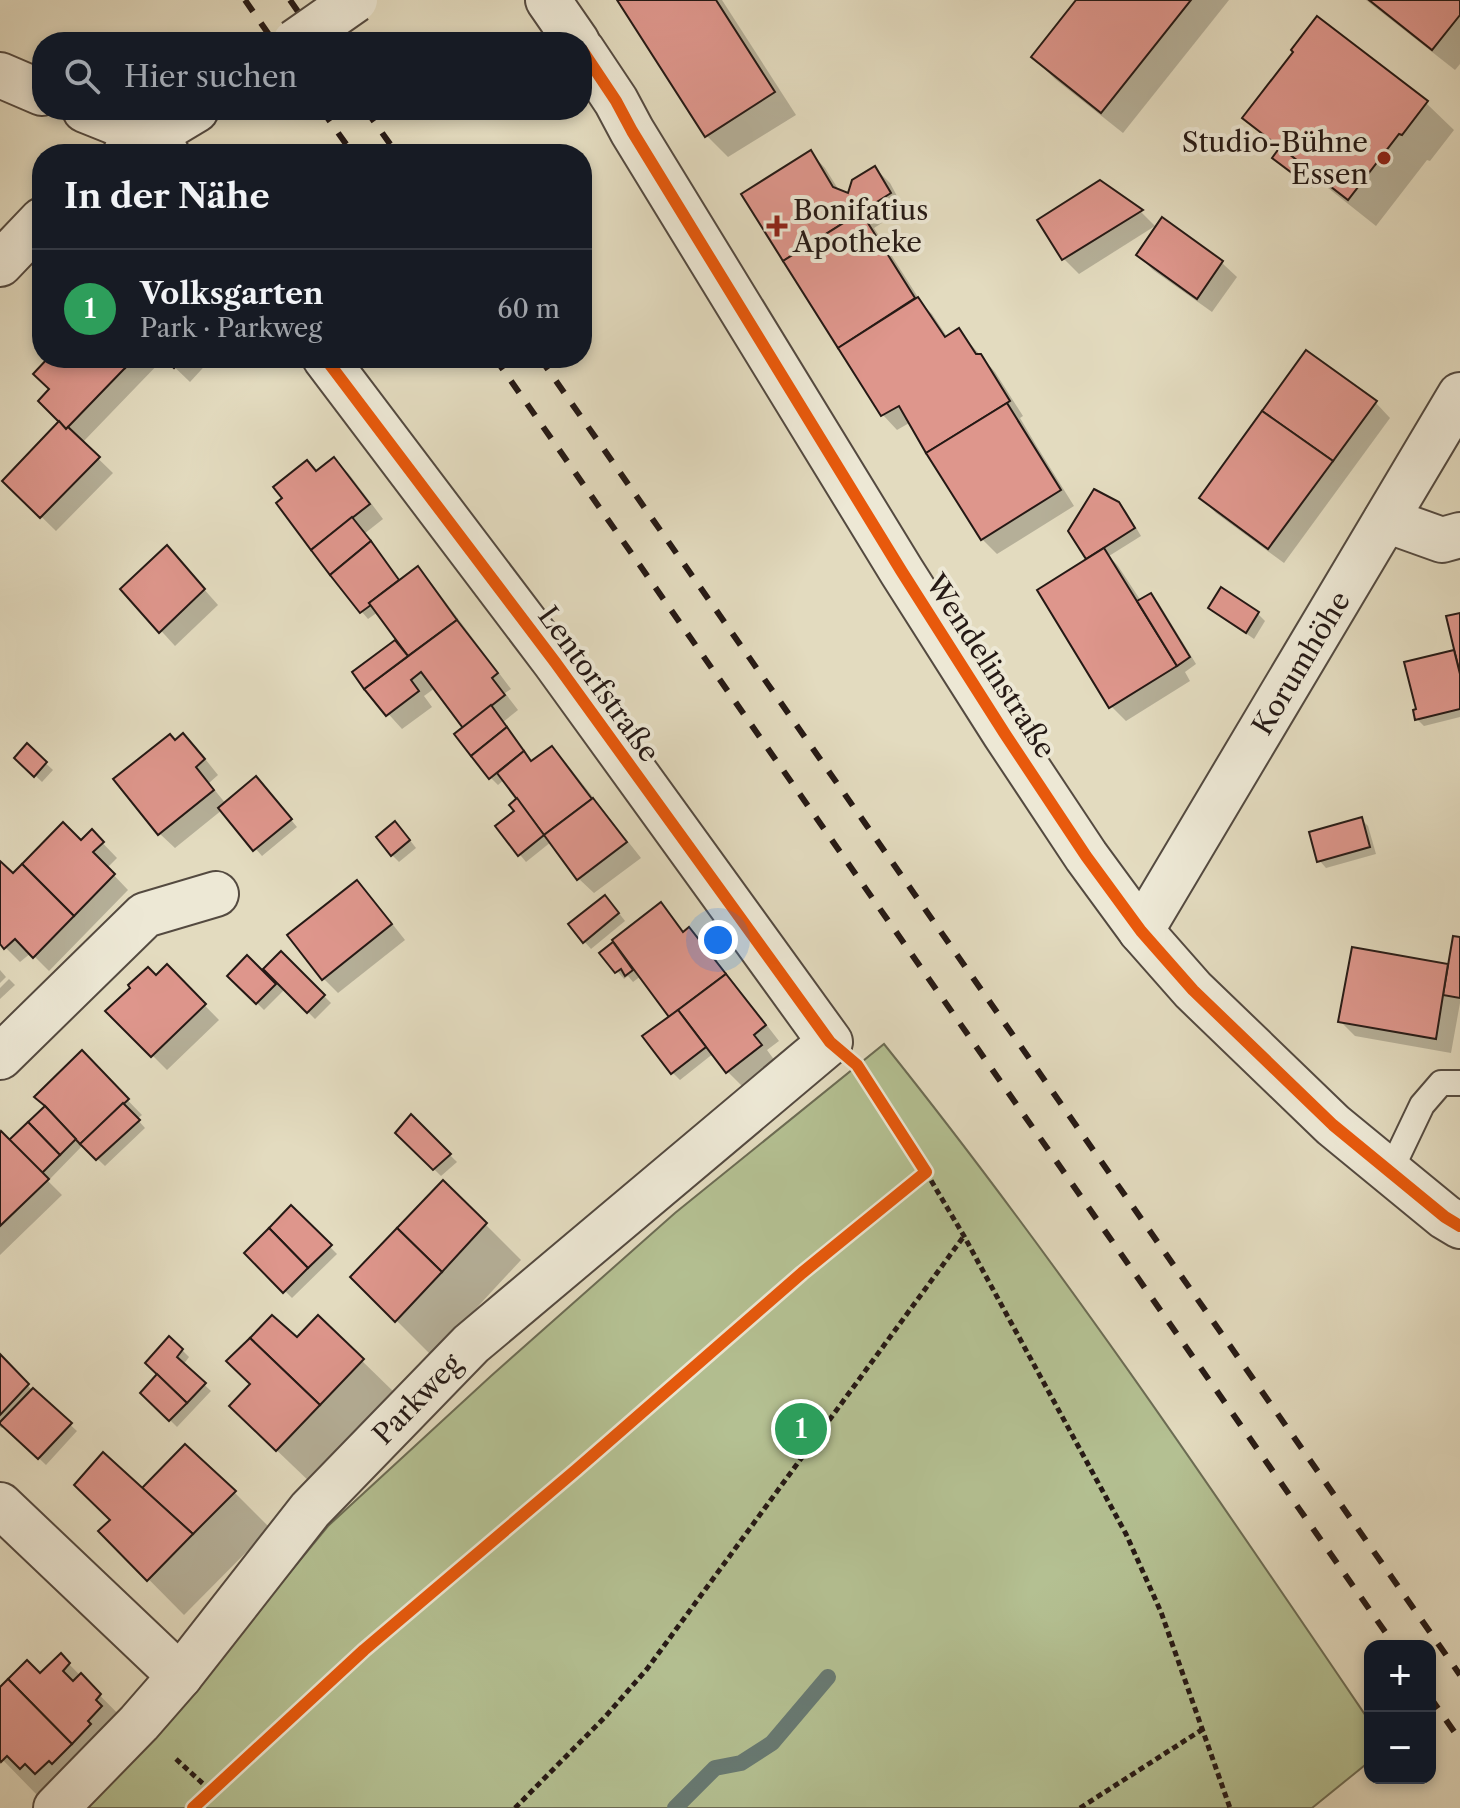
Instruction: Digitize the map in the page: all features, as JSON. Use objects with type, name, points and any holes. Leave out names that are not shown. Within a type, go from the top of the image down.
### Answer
[{"type":"street","points":[[309,32],[355,0]]},
{"type":"street","points":[[548,0],[570,32]]},
{"type":"street","name":"Wendelinstraße","points":[[592,65],[910,584],[1086,856],[1141,931],[1193,990],[1311,1105],[1445,1217],[1460,1226]]},
{"type":"street","points":[[0,75],[32,89]]},
{"type":"street","points":[[101,120],[140,144]]},
{"type":"street","points":[[151,144],[183,120]]},
{"type":"street","points":[[0,264],[32,230]]},
{"type":"street","name":"Lentorfstraße","points":[[333,368],[555,662],[830,1042]]},
{"type":"street","name":"Korumhöhe","points":[[1141,931],[1460,395]]},
{"type":"street","points":[[1386,520],[1442,540],[1460,535]]},
{"type":"street","points":[[0,1057],[145,915],[216,894]]},
{"type":"street","name":"Parkweg","points":[[56,1808],[180,1676],[310,1510],[471,1344],[830,1042]]},
{"type":"street","points":[[0,1505],[180,1676]]},
{"type":"lane","points":[[1390,1172],[1422,1105],[1441,1083],[1460,1083]]},
{"type":"path","points":[[926,1172],[1126,1534],[1161,1612],[1230,1808]]},
{"type":"path","points":[[515,1808],[605,1717],[647,1669],[964,1236]]},
{"type":"path","points":[[1080,1808],[1203,1729]]},
{"type":"green space","points":[[884,1044],[1073,1293],[1364,1713],[1364,1766],[1312,1808],[80,1808],[190,1694],[328,1526],[675,1213]]},
{"type":"building","points":[[617,0],[716,0],[775,92],[705,137]]},
{"type":"building","points":[[1076,0],[1191,0],[1101,113],[1031,57]]},
{"type":"building","points":[[1369,0],[1460,0],[1460,15],[1432,50]]},
{"type":"building","points":[[1317,16],[1428,101],[1348,200],[1242,118]]},
{"type":"building","points":[[1280,147],[1312,172],[1304,182],[1272,158]]},
{"type":"building","points":[[811,150],[833,187],[848,193],[852,180],[875,166],[891,193],[783,261],[741,194]]},
{"type":"building","points":[[1100,180],[1143,210],[1062,260],[1037,220]]},
{"type":"building","points":[[861,212],[915,298],[838,348],[783,261]]},
{"type":"building","points":[[1162,217],[1223,261],[1197,299],[1136,255]]},
{"type":"building","points":[[918,297],[945,337],[959,328],[976,354],[981,354],[1010,401],[926,453],[899,406],[881,416],[838,348]]},
{"type":"building","points":[[1306,350],[1377,401],[1333,461],[1262,411]]},
{"type":"building","points":[[39,368],[125,368],[66,429],[38,401],[49,389],[33,374]]},
{"type":"building","points":[[1007,403],[1061,490],[981,540],[926,453]]},
{"type":"building","points":[[1262,411],[1333,461],[1268,549],[1199,498]]},
{"type":"building","points":[[59,421],[100,457],[40,518],[2,481]]},
{"type":"building","points":[[334,457],[370,504],[311,550],[276,503],[282,498],[273,487],[307,460],[316,471]]},
{"type":"building","points":[[1094,489],[1119,502],[1135,528],[1086,559],[1068,531]]},
{"type":"building","points":[[352,517],[371,541],[330,575],[311,550]]},
{"type":"building","points":[[371,541],[399,580],[360,613],[330,575]]},
{"type":"building","points":[[167,545],[205,589],[159,633],[120,589]]},
{"type":"building","points":[[1104,548],[1177,666],[1109,708],[1037,590]]},
{"type":"building","points":[[418,566],[457,620],[408,656],[369,603]]},
{"type":"building","points":[[1221,587],[1259,612],[1246,633],[1208,608]]},
{"type":"building","points":[[1151,593],[1190,657],[1177,666],[1137,601]]},
{"type":"building","points":[[1460,613],[1460,674],[1446,616]]},
{"type":"building","points":[[457,620],[498,673],[492,678],[505,695],[463,728],[421,672],[411,680],[419,691],[386,716],[364,689]]},
{"type":"building","points":[[395,640],[408,656],[364,689],[352,672]]},
{"type":"building","points":[[1454,650],[1460,674],[1460,709],[1415,720],[1413,710],[1416,709],[1404,662]]},
{"type":"building","points":[[491,705],[507,727],[471,756],[454,734]]},
{"type":"building","points":[[507,727],[524,751],[489,779],[471,756]]},
{"type":"building","points":[[183,733],[205,759],[196,767],[214,790],[158,835],[113,779],[170,734],[175,740]]},
{"type":"building","points":[[27,743],[47,762],[34,777],[14,758]]},
{"type":"building","points":[[552,746],[592,799],[544,835],[497,773],[524,751],[531,761]]},
{"type":"building","points":[[256,776],[292,819],[253,851],[218,808]]},
{"type":"building","points":[[517,798],[544,835],[518,856],[495,826],[514,811],[509,805]]},
{"type":"building","points":[[593,798],[627,842],[577,880],[544,835]]},
{"type":"building","points":[[1362,817],[1370,847],[1317,862],[1309,832]]},
{"type":"building","points":[[395,821],[410,840],[391,856],[376,837]]},
{"type":"building","points":[[63,822],[81,840],[92,829],[104,842],[93,852],[115,874],[74,916],[22,864]]},
{"type":"building","points":[[0,861],[13,873],[22,864],[74,916],[33,958],[15,939],[4,949],[0,944]]},
{"type":"building","points":[[357,880],[392,924],[322,980],[287,935]]},
{"type":"building","points":[[605,895],[619,913],[583,943],[568,924]]},
{"type":"building","points":[[661,902],[683,932],[689,927],[726,974],[669,1017],[612,940]]},
{"type":"building","points":[[1453,936],[1460,937],[1460,998],[1443,995]]},
{"type":"building","points":[[613,942],[633,970],[625,976],[621,969],[615,973],[599,953]]},
{"type":"building","points":[[1352,947],[1448,964],[1436,1039],[1338,1022]]},
{"type":"building","points":[[281,951],[325,995],[307,1013],[263,969]]},
{"type":"building","points":[[247,955],[276,984],[256,1004],[227,976]]},
{"type":"building","points":[[167,964],[206,1004],[151,1057],[105,1011],[148,967],[156,975]]},
{"type":"building","points":[[726,974],[766,1025],[754,1035],[762,1045],[726,1073],[678,1010]]},
{"type":"building","points":[[678,1010],[706,1047],[671,1074],[642,1036]]},
{"type":"building","points":[[82,1050],[129,1099],[80,1144],[34,1097]]},
{"type":"building","points":[[123,1103],[140,1120],[96,1160],[80,1144]]},
{"type":"building","points":[[45,1106],[76,1139],[60,1155],[28,1122]]},
{"type":"building","points":[[411,1114],[451,1154],[433,1170],[395,1133]]},
{"type":"building","points":[[28,1122],[60,1155],[42,1173],[9,1140]]},
{"type":"building","points":[[0,1133],[49,1179],[0,1226]]},
{"type":"building","points":[[443,1180],[487,1223],[442,1272],[397,1228]]},
{"type":"building","points":[[291,1205],[332,1245],[308,1268],[269,1228]]},
{"type":"building","points":[[269,1228],[308,1268],[283,1293],[244,1253]]},
{"type":"building","points":[[397,1228],[442,1272],[395,1322],[350,1277]]},
{"type":"building","points":[[272,1315],[297,1337],[318,1315],[364,1359],[320,1405],[250,1338]]},
{"type":"building","points":[[169,1336],[183,1349],[177,1357],[206,1383],[187,1403],[145,1363]]},
{"type":"building","points":[[250,1338],[320,1405],[276,1451],[229,1406],[250,1384],[226,1361]]},
{"type":"building","points":[[0,1354],[29,1384],[0,1415]]},
{"type":"building","points":[[157,1374],[187,1403],[169,1421],[140,1393]]},
{"type":"building","points":[[33,1388],[72,1423],[38,1459],[0,1424]]},
{"type":"building","points":[[185,1444],[236,1491],[193,1534],[142,1488]]},
{"type":"building","points":[[103,1452],[193,1534],[147,1581],[98,1531],[110,1520],[74,1485]]},
{"type":"building","points":[[61,1653],[70,1663],[63,1671],[73,1681],[81,1673],[101,1694],[96,1700],[102,1706],[88,1721],[91,1724],[72,1744],[8,1679],[27,1660],[40,1673]]},
{"type":"building","points":[[8,1679],[72,1744],[52,1764],[49,1761],[35,1774],[25,1764],[20,1769],[7,1756],[0,1760],[0,1687]]},
{"type":"waterway","points":[[675,1808],[715,1768],[741,1763],[772,1743],[828,1677]]},
{"type":"railway","points":[[245,0],[267,32]]},
{"type":"railway","points":[[290,0],[312,32]]},
{"type":"railway","points":[[329,120],[346,144]]},
{"type":"railway","points":[[373,120],[390,144]]},
{"type":"railway","points":[[502,368],[1391,1640]]},
{"type":"railway","points":[[547,368],[1460,1675]]},
{"type":"railway","points":[[1436,1706],[1460,1740]]},
{"type":"cycle path","points":[[592,65],[902,572],[1086,856],[1141,931],[1193,990],[1333,1125],[1460,1226]]},
{"type":"cycle path","points":[[193,1808],[364,1650],[802,1273],[926,1172],[857,1065],[830,1042],[555,662],[333,368]]},
{"type":"place","name":"Studio-Bühne Essen","points":[[1384,158]]},
{"type":"place","name":"Bonifatius Apotheke","points":[[777,226]]},
{"type":"place","name":"Volksgarten","points":[[801,1429]]}]
